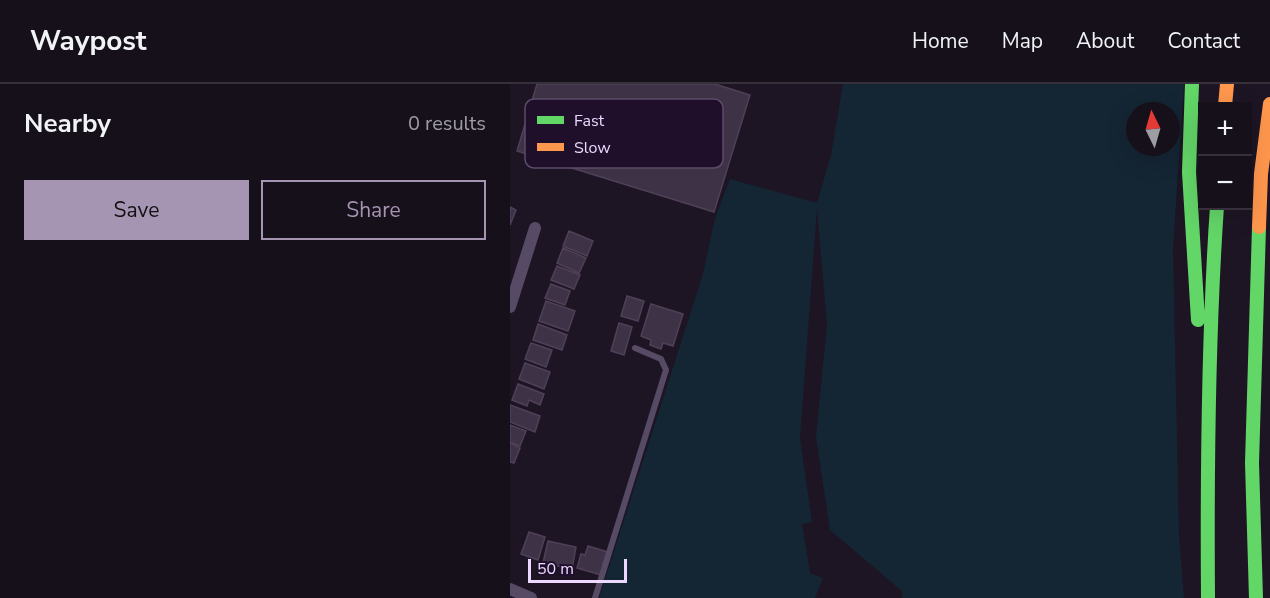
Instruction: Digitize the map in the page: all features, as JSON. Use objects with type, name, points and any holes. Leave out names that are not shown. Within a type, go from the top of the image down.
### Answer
[{"type":"highway","points":[[1192,84],[1189,121],[1192,246],[1207,442]]},
{"type":"highway","points":[[1225,102],[1227,84]]},
{"type":"highway","points":[[1256,598],[1252,463],[1262,174],[1270,104]]},
{"type":"highway","points":[[1208,598],[1207,442],[1210,312],[1217,210]]},
{"type":"highway","points":[[1254,400],[1270,299]]},
{"type":"street","points":[[510,307],[535,228]]},
{"type":"street","points":[[510,589],[531,598]]},
{"type":"lane","points":[[595,598],[666,370],[660,359],[635,348]]},
{"type":"shaded area","points":[[843,84],[1184,84],[1180,144],[1180,102],[1126,102],[1126,156],[1179,156],[1173,248],[1179,535],[1184,598],[902,598],[903,592],[830,530],[816,437],[827,325],[817,208],[800,438],[812,522],[802,524],[810,573],[823,578],[815,598],[599,598],[703,274],[715,218],[730,179],[817,203],[831,155]]},
{"type":"building","points":[[537,84],[715,84],[750,95],[714,212],[572,168],[723,168],[723,99],[533,99]]},
{"type":"building","points":[[525,124],[525,153],[517,151]]},
{"type":"building","points":[[510,207],[516,210],[510,225]]},
{"type":"building","points":[[569,231],[593,241],[587,256],[563,246]]},
{"type":"building","points":[[563,248],[586,258],[579,273],[557,263]]},
{"type":"building","points":[[557,266],[580,275],[574,289],[551,280]]},
{"type":"building","points":[[551,284],[570,291],[565,305],[545,298]]},
{"type":"building","points":[[627,296],[644,301],[638,321],[621,316]]},
{"type":"building","points":[[546,301],[575,311],[568,331],[539,321]]},
{"type":"building","points":[[651,304],[683,314],[673,346],[663,343],[661,349],[650,345],[651,340],[641,336]]},
{"type":"building","points":[[619,323],[632,327],[624,355],[611,351]]},
{"type":"building","points":[[538,324],[567,335],[562,350],[533,340]]},
{"type":"building","points":[[531,343],[552,350],[546,367],[525,359]]},
{"type":"building","points":[[525,363],[550,372],[544,389],[519,379]]},
{"type":"building","points":[[518,384],[544,394],[540,405],[529,400],[527,406],[512,400]]},
{"type":"building","points":[[510,405],[540,416],[535,432],[510,422]]},
{"type":"building","points":[[510,425],[526,431],[520,446],[510,442]]},
{"type":"building","points":[[510,443],[520,448],[514,463],[510,462]]},
{"type":"building","points":[[529,532],[545,537],[538,560],[521,554]]},
{"type":"building","points":[[548,541],[576,547],[572,569],[543,563]]},
{"type":"building","points":[[588,546],[608,552],[601,575],[577,568],[581,554],[585,555]]},
{"type":"traffic: fast","points":[[1192,84],[1189,172],[1198,320]]},
{"type":"traffic: fast","points":[[1208,598],[1209,402],[1217,210]]},
{"type":"traffic: fast","points":[[1256,598],[1252,463],[1259,227]]},
{"type":"traffic: slow","points":[[1225,102],[1227,84]]},
{"type":"traffic: slow","points":[[1259,227],[1261,174],[1270,104]]}]
